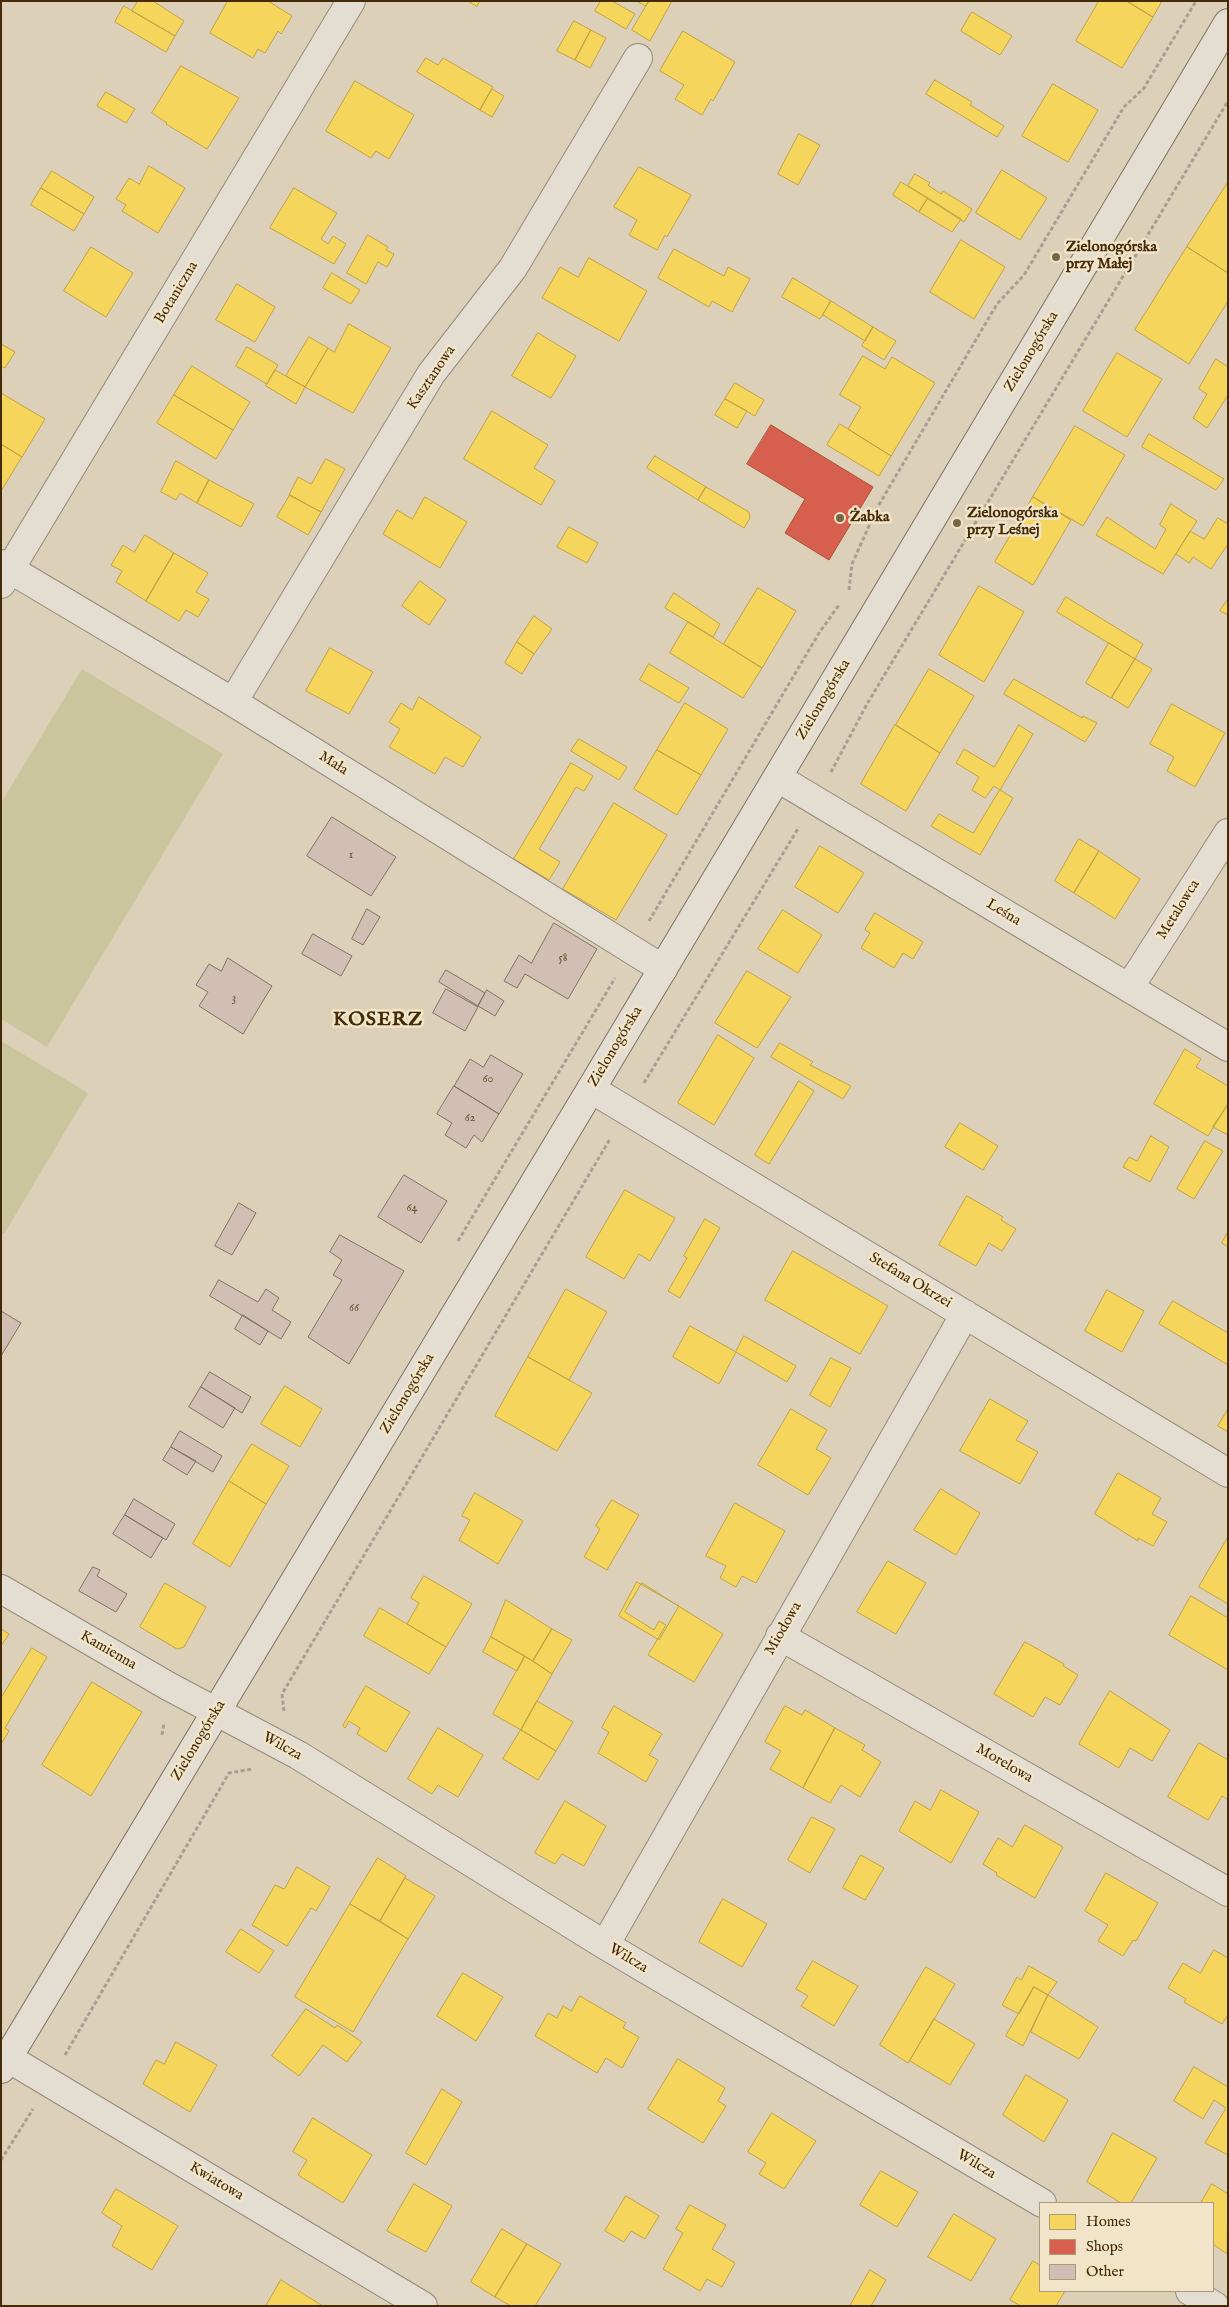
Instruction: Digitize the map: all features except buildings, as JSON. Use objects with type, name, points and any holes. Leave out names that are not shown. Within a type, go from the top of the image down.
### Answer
[{"type":"street","name":"Botaniczna","points":[[4,572],[350,1]]},
{"type":"street","name":"Zielonogórska","points":[[5,2064],[778,778],[1228,23]]},
{"type":"street","name":"Kasztanowa","points":[[233,702],[431,374],[513,268],[638,58]]},
{"type":"street","name":"Mała","points":[[4,572],[233,702],[663,969]]},
{"type":"street","name":"Leśna","points":[[778,778],[1228,1047]]},
{"type":"street","name":"Metalowca","points":[[1130,988],[1228,833]]},
{"type":"street","name":"Stefana Okrzei","points":[[591,1090],[1228,1473]]},
{"type":"street","name":"Miodowa","points":[[605,1945],[965,1314]]},
{"type":"street","name":"Kamienna","points":[[1,1589],[168,1686],[216,1711]]},
{"type":"street","name":"Morelowa","points":[[780,1636],[1228,1892]]},
{"type":"street","name":"Wilcza","points":[[216,1711],[298,1755],[605,1945],[1040,2202]]},
{"type":"street","name":"Kwiatowa","points":[[5,2064],[423,2306]]},
{"type":"street","points":[[1192,2292],[1215,2306]]},
{"type":"path","points":[[844,596],[850,589],[852,564],[877,508],[997,304],[1024,275],[1124,107],[1144,88],[1196,1]]},
{"type":"path","points":[[456,1244],[819,634],[840,604]]},
{"type":"path","points":[[161,1737],[164,1722],[158,1704],[168,1686]]},
{"type":"shaded area","points":[[82,669],[223,754],[47,1047],[1,1019],[1,803]]},
{"type":"shaded area","points":[[1,1041],[88,1093],[4,1234],[1,1233]]},
{"type":"place","name":"Zielonogórska przy Małej","points":[[1056,257]]},
{"type":"place","name":"Żabka","points":[[840,518]]},
{"type":"place","name":"Zielonogórska przy Leśnej","points":[[957,523]]},
{"type":"district","name":"KOSERZ","points":[[378,1021]]}]
